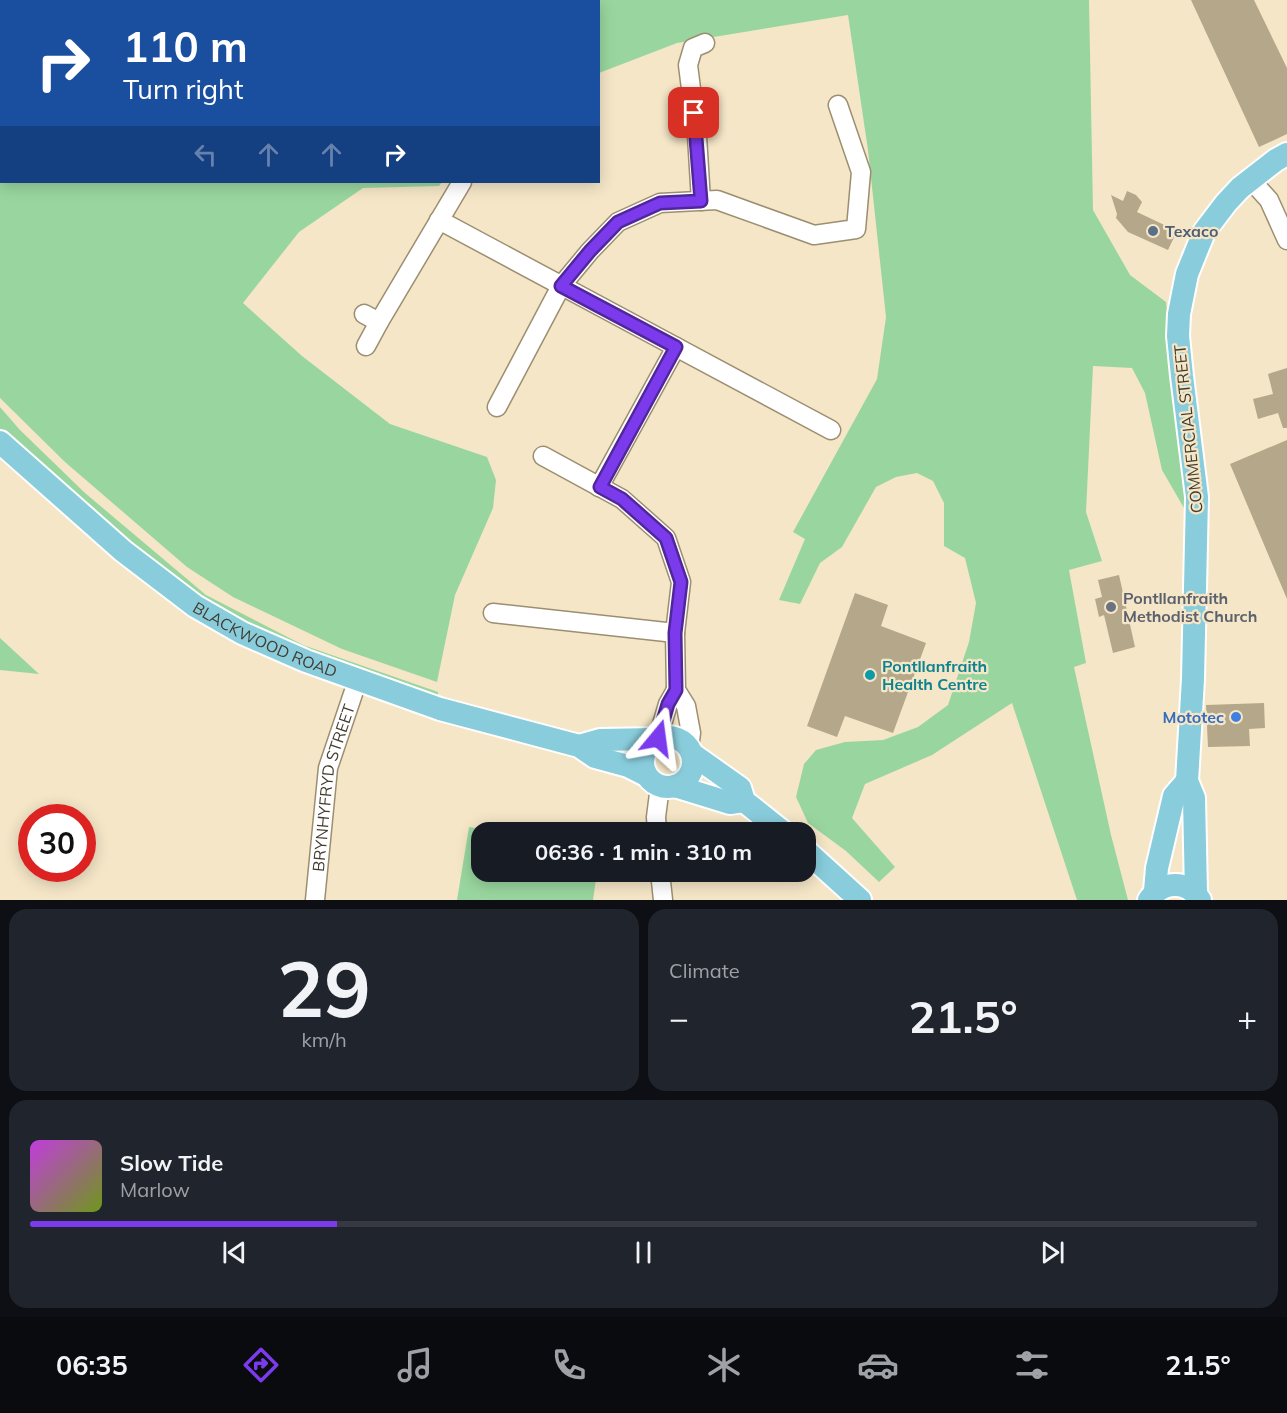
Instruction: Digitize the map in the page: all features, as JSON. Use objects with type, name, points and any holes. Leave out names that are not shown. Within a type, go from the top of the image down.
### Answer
[{"type":"main road","name":"COMMERCIAL STREET","points":[[1198,897],[1194,798],[1187,781],[1193,679],[1197,496],[1178,336],[1179,314],[1186,274],[1204,232],[1226,202],[1250,179],[1287,154]]},
{"type":"main road","name":"BLACKWOOD ROAD","points":[[0,442],[123,551],[195,606],[242,633],[306,661],[440,709],[579,746],[595,758],[628,766],[660,782],[730,803],[744,801]]},
{"type":"main road","points":[[690,751],[693,764],[690,774],[684,781],[660,782],[643,760],[645,752],[657,739],[672,736],[740,788],[744,801],[770,822]]},
{"type":"main road","name":"BLACKWOOD ROAD","points":[[579,746],[600,740],[657,739]]},
{"type":"main road","name":"COMMERCIAL STREET","points":[[1152,896],[1174,796],[1187,781]]},
{"type":"main road","points":[[816,861],[860,900]]},
{"type":"main road","name":"COMMERCIAL STREET","points":[[1152,896],[1166,885],[1176,884],[1188,887],[1198,897]]},
{"type":"street","points":[[701,201],[697,136],[688,65],[693,48],[705,43]]},
{"type":"street","points":[[497,407],[561,286],[618,222],[660,203],[717,200],[814,235],[856,229],[861,172],[838,105]]},
{"type":"street","points":[[1250,179],[1269,200],[1287,240]]},
{"type":"street","points":[[366,346],[372,318],[461,183]]},
{"type":"street","points":[[439,220],[831,430]]},
{"type":"street","points":[[600,487],[676,347]]},
{"type":"street","points":[[543,456],[622,499],[666,538],[681,582],[675,633],[676,690],[668,704],[657,739]]},
{"type":"street","points":[[493,613],[675,633]]},
{"type":"street","name":"BRYNHYFRYD STREET","points":[[315,900],[328,768],[358,679]]},
{"type":"street","points":[[676,690],[686,705],[691,733],[690,751]]},
{"type":"street","points":[[656,822],[660,782]]},
{"type":"street","points":[[661,882],[663,900]]},
{"type":"green space","points":[[600,0],[1089,0],[1093,210],[1130,275],[1166,302],[1188,515],[1162,470],[1145,393],[1132,368],[1093,366],[1086,512],[1102,561],[1069,570],[1086,663],[1074,667],[1111,835],[1128,900],[1077,900],[1012,703],[932,755],[865,784],[852,818],[895,867],[879,882],[846,851],[816,829],[816,822],[808,822],[796,797],[804,764],[816,750],[845,742],[883,740],[918,727],[948,705],[969,642],[976,603],[965,558],[944,546],[944,503],[933,481],[917,473],[896,477],[876,487],[842,547],[820,563],[800,604],[779,600],[805,539],[793,532],[877,379],[886,317],[868,150],[848,15],[677,43],[600,73]]},
{"type":"green space","points":[[0,183],[441,183],[439,186],[363,188],[299,232],[243,303],[302,356],[390,424],[487,457],[496,480],[493,508],[455,595],[437,682],[342,649],[233,597],[187,567],[65,462],[0,398]]},
{"type":"green space","points":[[0,407],[20,430],[85,493],[206,595],[303,645],[438,692],[438,696],[316,655],[259,630],[199,597],[59,483],[0,429]]},
{"type":"green space","points":[[0,638],[39,674],[0,670]]},
{"type":"green space","points":[[469,827],[471,827],[471,882],[596,882],[593,900],[457,900]]},
{"type":"building","points":[[1191,0],[1254,0],[1287,68],[1287,134],[1259,147]]},
{"type":"building","points":[[1127,191],[1136,195],[1142,202],[1137,212],[1177,231],[1168,250],[1128,232],[1116,218],[1117,214],[1111,195],[1123,201]]},
{"type":"building","points":[[1287,368],[1287,428],[1283,428],[1278,413],[1258,419],[1253,399],[1273,394],[1268,374]]},
{"type":"building","points":[[1287,440],[1287,599],[1230,464]]},
{"type":"building","name":"Pontllanfraith Methodist Church","points":[[1119,575],[1135,647],[1113,653],[1104,615],[1099,617],[1095,599],[1102,597],[1098,580]]},
{"type":"building","name":"Pontllanfraith Health Centre","points":[[855,593],[888,605],[881,626],[926,643],[893,733],[845,716],[837,737],[807,726]]},
{"type":"building","name":"Mototec","points":[[1264,703],[1265,728],[1249,729],[1250,746],[1208,747],[1206,705]]},
{"type":"place","name":"Texaco","points":[[1153,231]]},
{"type":"place","name":"Pontllanfraith Methodist Church","points":[[1111,607]]},
{"type":"place","name":"Pontllanfraith Health Centre","points":[[870,675]]},
{"type":"place","name":"Mototec","points":[[1236,717]]},
{"type":"route","points":[[658,738],[668,704],[676,690],[675,633],[681,582],[666,538],[622,499],[600,487],[676,347],[561,286],[618,222],[660,203],[701,201],[694,113]]}]
